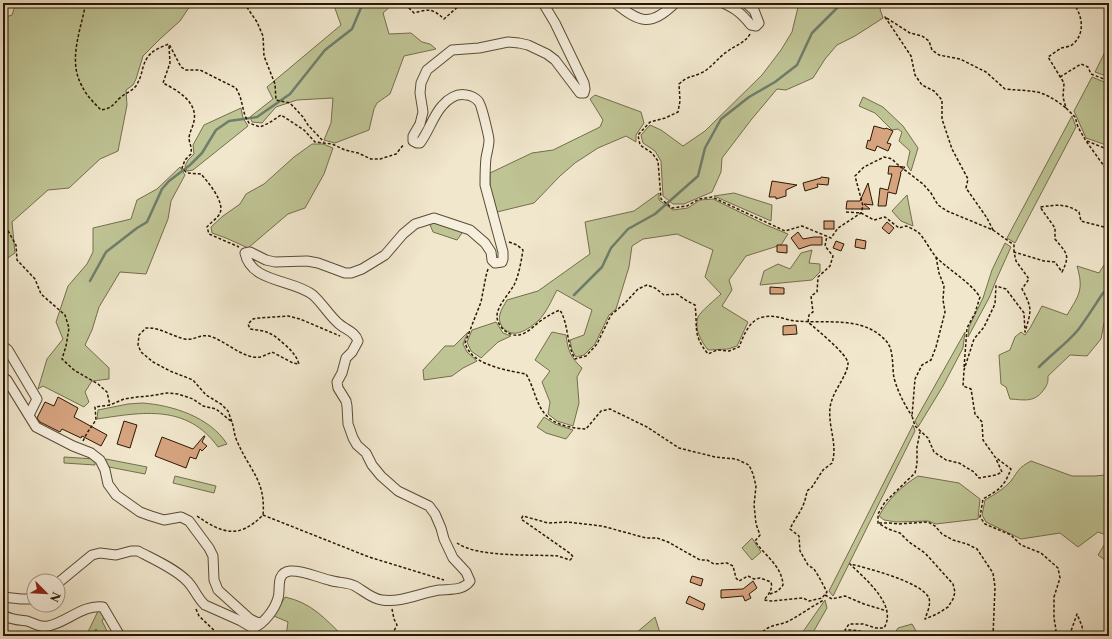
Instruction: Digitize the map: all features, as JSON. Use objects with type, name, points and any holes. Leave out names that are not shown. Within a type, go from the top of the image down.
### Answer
[{"type":"street","points":[[66,576],[92,555],[100,553],[116,555],[131,551],[138,551],[176,571],[187,580],[200,601],[205,605],[253,628],[261,624],[277,602],[279,597],[279,581],[282,574],[289,571],[306,573],[329,581],[355,586],[366,594],[380,600],[390,601],[437,590],[463,588],[467,585],[470,581],[453,558],[444,539],[442,528],[429,506],[398,491],[381,476],[372,465],[366,453],[357,445],[353,438],[348,424],[348,406],[338,388],[337,382],[342,373],[346,358],[352,352],[358,341],[357,337],[354,333],[337,323],[313,295],[298,288],[267,278],[253,268],[248,263],[245,253],[250,252],[266,260],[275,262],[307,261],[318,263],[345,274],[351,273],[362,269],[385,255],[415,224],[434,218],[470,230],[485,243],[491,252],[492,260],[495,263],[499,263],[503,259],[500,238],[485,185],[484,174],[489,138],[479,102],[471,96],[464,94],[456,95],[449,99],[437,112],[434,121],[420,143],[417,143],[413,140],[413,136],[420,124],[423,112],[420,83],[427,70],[452,50],[479,48],[508,42],[519,42],[547,54],[555,60],[580,93],[584,93],[584,83],[555,23],[543,3]]},
{"type":"street","points":[[615,3],[637,18],[645,20],[654,19],[660,16],[675,3]]},
{"type":"street","points":[[723,3],[737,10],[750,25],[756,26],[759,23],[754,10],[746,3]]},
{"type":"street","points":[[3,346],[8,350],[37,400],[29,415]]},
{"type":"street","points":[[3,377],[7,380],[36,427],[92,453],[100,460],[105,470],[108,484],[116,495],[140,512],[151,516],[164,520],[181,517],[190,521],[213,556],[214,580],[218,590],[250,618],[261,624]]},
{"type":"street","points":[[3,598],[26,599]]},
{"type":"street","points":[[3,615],[8,618],[29,622],[40,626],[48,626],[87,609],[97,606],[103,607],[120,636]]},
{"type":"path","points":[[66,3],[71,3]]},
{"type":"path","points":[[79,3],[85,7],[77,44],[76,66],[81,85],[89,98],[101,110],[110,108],[122,96],[130,92],[137,85],[146,59],[151,52],[169,44]]},
{"type":"path","points":[[244,3],[257,22],[263,36],[264,56],[275,84],[276,100],[290,103],[324,142]]},
{"type":"path","points":[[407,3],[409,8],[414,13],[429,9],[436,11],[444,19],[462,3]]},
{"type":"path","points":[[1066,108],[1063,97],[1064,83],[1048,57],[1061,49],[1072,45],[1078,38],[1081,30],[1081,20],[1073,3]]},
{"type":"path","points":[[993,230],[987,218],[966,188],[968,179],[952,150],[942,119],[942,100],[934,91],[922,85],[915,75],[911,56],[885,17],[910,33],[922,36],[929,40],[932,50],[939,55],[960,59],[986,72],[1005,89],[1041,92],[1051,97],[1075,117],[1078,127],[1086,141],[1109,173]]},
{"type":"path","points":[[750,25],[752,30],[748,37],[738,46],[727,51],[711,67],[701,73],[687,77],[679,84],[680,101],[678,112],[665,118],[650,122],[638,135],[640,145],[652,153],[658,161],[661,199],[672,208],[686,206],[699,198],[712,197],[785,231],[802,226],[831,238],[838,228],[861,213],[862,206],[855,176],[864,167],[884,157],[892,159],[923,184],[931,193],[938,205],[947,211],[993,230],[1014,245],[1016,260],[1029,279],[1022,289],[1029,300],[1031,311],[1024,332],[1024,313],[1006,289],[996,286],[995,304],[984,326],[974,339],[964,370]]},
{"type":"path","points":[[169,44],[181,67],[186,70],[200,70],[236,88],[240,96],[245,116],[249,123],[260,128],[270,123],[280,115],[304,130],[315,142],[332,144],[371,159],[380,159],[396,154],[406,142],[413,140]]},
{"type":"path","points":[[169,44],[170,63],[163,83],[186,98],[192,107],[195,116],[189,139],[192,146],[191,154],[185,160],[182,168],[186,173],[201,174],[215,191],[221,209],[219,215],[211,221],[208,227],[209,234],[237,246],[245,253]]},
{"type":"path","points":[[1060,77],[1081,64],[1088,67],[1091,74],[1109,81]]},
{"type":"path","points":[[1086,141],[1109,150]]},
{"type":"path","points":[[1014,252],[1044,261],[1055,262],[1062,272],[1067,262],[1066,254],[1055,239],[1055,228],[1040,207],[1055,205],[1070,206],[1079,212],[1081,221],[1104,227],[1109,230]]},
{"type":"path","points":[[500,238],[517,245],[522,250],[518,274],[514,285],[504,300],[497,315],[500,326],[508,334],[518,336],[552,313],[560,310],[564,316],[570,351],[575,359],[586,356],[597,344],[611,315],[638,289],[647,285],[655,288],[664,295],[677,294],[695,305],[695,330],[700,344],[708,354],[716,350],[729,351],[739,346],[751,323],[762,317],[778,317],[794,321],[808,322],[850,322],[879,334],[889,344],[894,378],[903,401],[912,416],[915,426],[928,438],[934,452],[946,460],[959,463],[974,472],[979,478],[996,475],[1002,472],[995,457],[983,440],[982,422],[975,414],[971,389],[963,386],[967,328],[980,297],[965,279],[936,257],[919,233],[906,226],[899,228],[885,217],[874,220],[861,213],[846,212]]},
{"type":"path","points":[[3,222],[16,245],[17,260],[35,279],[40,294],[65,315],[68,328],[66,346],[62,360],[74,370],[98,384],[107,392],[110,405]]},
{"type":"path","points":[[808,322],[809,316],[813,312],[811,296],[817,292],[818,277],[830,266],[833,256],[825,246],[827,236]]},
{"type":"path","points":[[912,416],[915,379],[922,365],[931,360],[946,312],[943,300],[944,286],[939,273],[936,257]]},
{"type":"path","points":[[492,260],[486,276],[481,302],[465,343],[469,352],[481,360],[501,369],[526,374],[532,384],[545,415],[556,422],[574,428],[586,429],[601,411],[610,408],[647,427],[679,448],[715,457],[736,460],[749,465],[756,486],[754,505],[756,524],[760,535],[755,541],[777,567],[783,578],[784,586],[778,591],[769,595],[764,600],[771,601],[803,598],[809,601],[822,598]]},
{"type":"path","points":[[196,516],[218,530],[232,532],[256,522],[263,515],[264,502],[260,484],[254,470],[245,458],[236,439],[228,411],[221,404],[206,395],[193,380],[164,368],[153,362],[141,352],[138,345],[139,335],[146,328],[151,328],[162,330],[184,339],[192,340],[199,337],[208,336],[250,356],[259,357],[272,352],[298,364],[291,349],[276,335],[250,329],[248,324],[253,319],[288,316],[300,319],[340,336]]},
{"type":"path","points":[[808,322],[844,355],[848,363],[830,408],[830,425],[834,445],[834,458],[832,463],[823,470],[812,487],[807,491],[804,506],[790,530],[798,536],[800,551],[808,564],[820,577],[827,592],[826,595]]},
{"type":"path","points":[[80,448],[87,433],[96,420],[95,407],[110,405],[124,399],[167,393],[178,394],[193,399],[203,406],[216,409],[232,422]]},
{"type":"path","points":[[878,523],[878,514],[885,502],[915,473],[920,432]]},
{"type":"path","points":[[995,457],[1011,469],[1007,481],[996,491],[983,499],[980,517],[985,524],[1011,534],[1021,545],[1041,552],[1058,568],[1060,578],[1054,597],[1054,618],[1056,630],[1052,636]]},
{"type":"path","points":[[263,515],[375,559],[446,580]]},
{"type":"path","points":[[456,543],[462,547],[484,552],[558,556],[570,560],[573,557],[571,554],[521,519],[523,516],[548,523],[567,522],[602,526],[646,538],[657,538],[668,542],[700,560],[707,560],[714,564],[727,564],[733,566],[736,578],[739,581],[748,576],[754,579],[760,578],[771,582],[772,586],[769,595]]},
{"type":"path","points":[[878,523],[898,524],[928,522],[935,526],[942,534],[976,549],[993,572],[995,587],[993,636]]},
{"type":"path","points":[[870,636],[867,633],[856,630],[845,630],[849,624],[862,624],[876,628],[884,628],[888,622],[887,611],[883,601],[873,586],[850,564],[868,568],[907,581],[921,590],[928,596],[930,603],[925,619],[948,607],[955,592],[953,584],[925,553],[909,542],[900,533],[888,529],[878,523]]},
{"type":"path","points":[[760,636],[762,632],[770,626],[788,621],[822,601],[822,598],[826,595]]},
{"type":"path","points":[[826,595],[832,599],[845,596],[887,611]]},
{"type":"path","points":[[390,601],[394,620],[397,625],[393,633],[397,636]]},
{"type":"path","points":[[196,609],[199,616],[220,636]]},
{"type":"path","points":[[1064,636],[1071,631],[1077,614],[1082,626],[1083,636]]},
{"type":"green space","points":[[16,3],[192,3],[180,21],[143,56],[133,85],[126,90],[127,105],[118,151],[100,159],[69,188],[48,190],[12,222],[15,253],[3,261],[3,18],[12,15]]},
{"type":"green space","points":[[333,3],[394,3],[383,13],[389,34],[411,33],[422,42],[430,44],[436,49],[404,56],[390,94],[377,103],[374,109],[369,130],[335,143],[324,140],[331,123],[333,98],[297,100],[276,107],[262,123],[252,122],[250,117],[273,99],[267,87],[341,25]]},
{"type":"green space","points":[[799,3],[884,3],[880,9],[883,18],[855,36],[837,45],[825,59],[813,78],[786,90],[777,89],[722,158],[721,172],[712,192],[684,204],[673,204],[663,196],[661,161],[655,151],[643,143],[641,135],[650,125],[661,130],[683,146],[705,131],[762,75],[781,50],[792,32]]},
{"type":"green space","points":[[1109,44],[1109,77],[1095,72]]},
{"type":"green space","points":[[1092,77],[1109,84],[1109,146],[1086,138],[1074,111]]},
{"type":"green space","points":[[595,95],[641,112],[644,123],[636,135],[636,142],[626,136],[598,148],[575,163],[534,203],[497,212],[490,190],[490,173],[532,153],[553,150],[600,127],[603,120],[590,99]]},
{"type":"green space","points":[[863,97],[883,107],[903,126],[918,148],[911,171],[907,165],[910,151],[899,141],[902,132],[898,129],[892,130],[875,113],[859,106]]},
{"type":"green space","points":[[241,108],[243,118],[248,126],[193,170],[187,171],[185,166],[194,154],[193,145],[204,125]]},
{"type":"green space","points":[[1072,116],[1076,127],[1015,243],[1007,238]]},
{"type":"green space","points":[[312,144],[323,144],[333,148],[324,174],[305,208],[288,214],[248,248],[212,233],[211,227],[240,204],[246,194],[264,184],[294,157]]},
{"type":"green space","points":[[180,167],[185,175],[171,201],[168,219],[146,274],[120,272],[99,307],[92,330],[85,345],[109,368],[109,379],[92,381],[85,392],[89,402],[84,407],[43,386],[38,389],[47,359],[63,339],[56,322],[68,286],[87,264],[93,252],[93,228],[131,219],[137,200],[157,189]]},
{"type":"green space","points":[[659,193],[659,200],[673,210],[688,208],[700,200],[713,199],[788,234],[781,245],[746,256],[729,280],[732,290],[722,306],[748,322],[737,346],[728,349],[708,350],[703,343],[697,326],[698,317],[705,308],[721,294],[705,277],[713,250],[677,234],[643,239],[632,246],[629,267],[616,309],[609,315],[595,344],[584,355],[576,357],[572,350],[570,340],[584,335],[592,310],[557,290],[544,314],[531,327],[517,333],[506,331],[503,328],[499,318],[501,310],[507,300],[538,291],[590,254],[585,222],[634,211]]},
{"type":"green space","points":[[734,193],[772,205],[771,221],[714,196]]},
{"type":"green space","points":[[907,195],[913,226],[901,221],[892,211]]},
{"type":"green space","points":[[429,222],[437,222],[464,230],[457,240],[433,232]]},
{"type":"green space","points":[[1005,243],[1011,247],[989,298],[968,337],[969,327],[983,298],[992,270]]},
{"type":"green space","points":[[812,250],[809,263],[820,264],[820,272],[812,280],[760,285],[764,271],[778,264],[790,269],[801,253]]},
{"type":"green space","points":[[1104,265],[1109,265],[1109,320],[1104,323],[1101,339],[1087,356],[1070,355],[1048,376],[1047,385],[1038,396],[1030,400],[1010,399],[1006,387],[1001,384],[999,355],[1010,350],[1015,337],[1021,332],[1025,335],[1042,306],[1067,315],[1079,292],[1080,281],[1077,266],[1099,273]]},
{"type":"green space","points":[[496,322],[503,333],[511,336],[498,342],[481,358],[471,351],[467,342],[472,330]]},
{"type":"green space","points":[[468,332],[463,344],[467,352],[477,361],[463,368],[452,376],[424,380],[423,370],[445,346],[454,346]]},
{"type":"green space","points":[[552,332],[566,335],[570,353],[582,368],[577,377],[579,403],[573,426],[557,421],[548,414],[550,402],[542,382],[550,371],[535,360]]},
{"type":"green space","points":[[965,332],[963,348],[943,386],[918,427],[915,421]]},
{"type":"green space","points":[[142,403],[166,406],[189,414],[211,426],[227,444],[218,447],[206,433],[192,424],[178,417],[163,414],[131,414],[97,419],[98,410],[128,404]]},
{"type":"green space","points":[[544,417],[555,424],[573,430],[566,439],[546,433],[537,427]]},
{"type":"green space","points":[[913,425],[915,431],[833,596],[829,591]]},
{"type":"green space","points":[[64,457],[95,459],[95,465],[64,463]]},
{"type":"green space","points":[[106,459],[147,467],[145,474],[104,466]]},
{"type":"green space","points":[[1031,461],[1072,476],[1106,475],[1109,468],[1109,536],[1098,532],[1078,547],[1060,533],[1021,539],[986,522],[982,515],[985,500],[1005,487],[1021,468]]},
{"type":"green space","points":[[175,476],[216,486],[214,493],[173,483]]},
{"type":"green space","points":[[918,476],[959,483],[980,499],[978,519],[936,524],[928,521],[896,522],[884,520],[879,516],[896,493]]},
{"type":"green space","points":[[1109,537],[1109,563],[1098,555]]},
{"type":"green space","points":[[752,538],[761,552],[752,560],[742,548]]},
{"type":"green space","points":[[285,597],[310,607],[343,636],[286,636],[288,622],[274,616]]},
{"type":"green space","points":[[825,600],[827,608],[811,636],[800,636]]},
{"type":"green space","points":[[99,609],[105,616],[102,621],[108,633],[105,636],[86,636]]},
{"type":"green space","points":[[655,617],[661,636],[622,636],[623,634],[636,633]]},
{"type":"green space","points":[[912,624],[919,636],[893,636],[898,628]]},
{"type":"building","points":[[874,126],[893,131],[887,143],[891,144],[888,151],[877,146],[875,151],[866,148],[868,140],[870,141]]},
{"type":"building","points":[[889,166],[905,167],[900,173],[896,194],[888,192],[886,206],[878,206],[880,188],[888,190],[892,174],[888,174]]},
{"type":"building","points":[[821,177],[829,178],[828,185],[817,184],[818,187],[805,191],[803,183]]},
{"type":"building","points":[[772,181],[797,185],[786,190],[786,196],[776,199],[776,197],[769,197]]},
{"type":"building","points":[[868,183],[873,205],[864,204],[870,209],[846,209],[847,201],[860,201]]},
{"type":"building","points":[[824,221],[834,221],[834,229],[824,229]]},
{"type":"building","points":[[887,222],[894,228],[889,234],[882,228]]},
{"type":"building","points":[[798,232],[803,239],[822,237],[822,245],[811,245],[799,249],[791,238]]},
{"type":"building","points":[[856,239],[866,241],[865,249],[855,247]]},
{"type":"building","points":[[836,241],[844,244],[841,251],[833,248]]},
{"type":"building","points":[[777,245],[787,245],[787,253],[777,252]]},
{"type":"building","points":[[770,287],[784,288],[784,294],[770,294]]},
{"type":"building","points":[[796,325],[797,334],[783,335],[783,326]]},
{"type":"building","points":[[58,397],[78,408],[74,417],[107,435],[101,446],[82,436],[81,438],[62,429],[60,432],[40,422],[37,418],[45,402],[54,406]]},
{"type":"building","points":[[124,421],[137,425],[130,448],[117,444]]},
{"type":"building","points":[[204,436],[202,442],[207,446],[202,451],[200,449],[196,459],[190,457],[186,468],[155,456],[162,437],[193,449]]},
{"type":"building","points":[[692,576],[703,579],[701,586],[690,582]]},
{"type":"building","points":[[753,581],[757,588],[749,594],[751,598],[745,601],[743,596],[721,598],[721,590],[743,589]]},
{"type":"building","points":[[689,596],[705,604],[703,610],[686,603]]},
{"type":"waterway","points":[[90,281],[106,252],[147,222],[162,189],[169,181],[190,165],[202,153],[216,130],[229,121],[257,117],[290,94],[325,50],[352,29],[363,3]]},
{"type":"waterway","points":[[574,295],[602,267],[611,248],[628,229],[655,214],[698,176],[705,148],[721,119],[749,97],[775,82],[797,65],[812,33],[842,3]]},
{"type":"waterway","points":[[1039,367],[1078,330],[1103,293],[1109,289]]},
{"type":"waterway","points":[[93,636],[96,630]]}]
